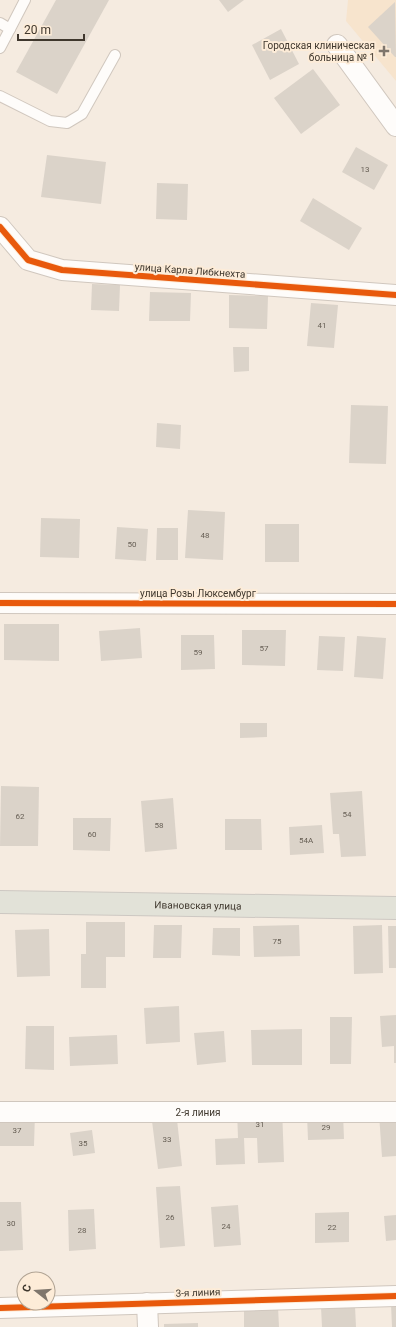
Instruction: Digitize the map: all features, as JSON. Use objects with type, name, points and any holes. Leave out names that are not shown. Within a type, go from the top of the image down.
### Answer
[{"type":"main road","name":"Ивановская улица","points":[[0,902],[396,908]]},
{"type":"street","points":[[337,45],[396,126]]},
{"type":"street","name":"улица Карла Либкнехта","points":[[0,227],[28,260],[62,270],[396,295]]},
{"type":"street","name":"улица Розы Люксембург","points":[[0,603],[396,604]]},
{"type":"street","name":"2-я линия","points":[[0,1112],[396,1112]]},
{"type":"street","name":"3-я линия","points":[[0,1308],[396,1296]]},
{"type":"street","points":[[147,1303],[148,1327]]},
{"type":"lane","points":[[0,48],[25,0]]},
{"type":"lane","points":[[0,23],[10,29]]},
{"type":"lane","points":[[0,96],[50,121],[67,123],[82,114],[115,55]]},
{"type":"shaded area","name":"Городская клиническая больница № 1","points":[[348,0],[396,0],[396,81],[346,21]]},
{"type":"building","points":[[56,0],[109,0],[57,94],[16,72]]},
{"type":"building","points":[[219,0],[244,0],[228,12]]},
{"type":"building","points":[[395,2],[396,57],[368,27]]},
{"type":"building","points":[[281,29],[299,64],[270,80],[252,45]]},
{"type":"building","points":[[313,69],[340,105],[301,134],[274,98]]},
{"type":"building","points":[[356,147],[388,165],[374,190],[342,172]]},
{"type":"building","points":[[47,155],[106,162],[101,204],[41,197]]},
{"type":"building","points":[[157,183],[188,184],[187,220],[156,219]]},
{"type":"building","points":[[313,198],[362,228],[349,250],[300,221]]},
{"type":"building","points":[[92,284],[120,285],[119,311],[91,310]]},
{"type":"building","points":[[150,292],[191,293],[190,321],[149,321]]},
{"type":"building","points":[[229,295],[268,296],[267,329],[229,328]]},
{"type":"building","points":[[311,303],[338,305],[334,348],[307,346]]},
{"type":"building","points":[[233,347],[249,347],[249,371],[234,372]]},
{"type":"building","points":[[351,405],[388,406],[386,464],[349,463]]},
{"type":"building","points":[[157,423],[181,425],[180,449],[156,447]]},
{"type":"building","points":[[188,510],[225,512],[223,560],[185,558]]},
{"type":"building","points":[[41,518],[80,519],[79,558],[40,557]]},
{"type":"building","points":[[265,524],[299,524],[299,562],[265,562]]},
{"type":"building","points":[[117,527],[148,529],[146,561],[115,559]]},
{"type":"building","points":[[157,528],[178,528],[178,560],[156,560]]},
{"type":"building","points":[[4,624],[59,624],[59,661],[4,660]]},
{"type":"building","points":[[140,628],[142,658],[101,661],[99,631]]},
{"type":"building","points":[[242,630],[286,630],[285,666],[242,665]]},
{"type":"building","points":[[181,635],[214,635],[215,669],[181,670]]},
{"type":"building","points":[[319,636],[345,637],[343,671],[317,670]]},
{"type":"building","points":[[357,636],[386,638],[383,679],[354,677]]},
{"type":"building","points":[[240,723],[267,723],[267,737],[240,738]]},
{"type":"building","points":[[1,786],[39,787],[38,846],[0,846]]},
{"type":"building","points":[[362,791],[366,856],[341,857],[339,834],[333,834],[330,793]]},
{"type":"building","points":[[173,798],[177,849],[145,852],[141,801]]},
{"type":"building","points":[[73,818],[111,818],[110,851],[73,850]]},
{"type":"building","points":[[225,819],[261,819],[262,850],[225,850]]},
{"type":"building","points":[[322,825],[324,853],[290,855],[289,827]]},
{"type":"building","points":[[86,922],[125,922],[125,957],[106,957],[106,988],[81,988],[81,954],[86,954]]},
{"type":"building","points":[[154,925],[182,925],[181,958],[153,958]]},
{"type":"building","points":[[299,925],[300,956],[254,957],[253,926]]},
{"type":"building","points":[[382,925],[383,973],[354,974],[353,926]]},
{"type":"building","points":[[388,926],[396,926],[396,968],[389,968]]},
{"type":"building","points":[[213,928],[240,928],[240,956],[212,955]]},
{"type":"building","points":[[49,929],[50,976],[17,977],[15,930]]},
{"type":"building","points":[[179,1006],[180,1042],[146,1044],[144,1008]]},
{"type":"building","points":[[396,1015],[396,1063],[394,1063],[394,1046],[382,1047],[380,1016]]},
{"type":"building","points":[[330,1017],[352,1017],[351,1064],[330,1064]]},
{"type":"building","points":[[26,1026],[54,1026],[54,1070],[25,1069]]},
{"type":"building","points":[[302,1029],[302,1065],[252,1065],[251,1030]]},
{"type":"building","points":[[224,1031],[226,1062],[197,1065],[194,1033]]},
{"type":"building","points":[[117,1035],[118,1064],[70,1066],[69,1037]]},
{"type":"building","points":[[282,1108],[284,1162],[258,1163],[257,1138],[244,1138],[245,1164],[216,1165],[215,1139],[238,1138],[237,1110]]},
{"type":"building","points":[[176,1110],[182,1166],[158,1169],[151,1113]]},
{"type":"building","points":[[0,1113],[35,1113],[34,1146],[0,1146]]},
{"type":"building","points":[[343,1113],[344,1139],[308,1140],[307,1115]]},
{"type":"building","points":[[396,1113],[396,1156],[382,1157],[379,1114]]},
{"type":"building","points":[[92,1130],[95,1153],[73,1156],[70,1133]]},
{"type":"building","points":[[180,1186],[185,1246],[160,1248],[156,1187]]},
{"type":"building","points":[[0,1202],[21,1202],[23,1250],[0,1251]]},
{"type":"building","points":[[238,1205],[241,1245],[214,1247],[211,1207]]},
{"type":"building","points":[[94,1209],[96,1249],[69,1251],[68,1210]]},
{"type":"building","points":[[349,1212],[349,1242],[315,1243],[315,1213]]},
{"type":"building","points":[[396,1215],[396,1240],[386,1241],[384,1216]]},
{"type":"building","points":[[396,1303],[396,1327],[392,1327],[391,1304]]},
{"type":"building","points":[[355,1306],[356,1327],[322,1327],[321,1307]]},
{"type":"building","points":[[278,1307],[279,1327],[244,1327],[244,1309]]},
{"type":"building","points":[[198,1323],[198,1327],[164,1327],[164,1324]]},
{"type":"cycle path","points":[[0,227],[28,260],[62,270],[396,295]]},
{"type":"cycle path","points":[[0,603],[396,604]]},
{"type":"cycle path","points":[[0,1308],[396,1296]]},
{"type":"place","name":"Городская клиническая больница № 1","points":[[384,51]]}]
